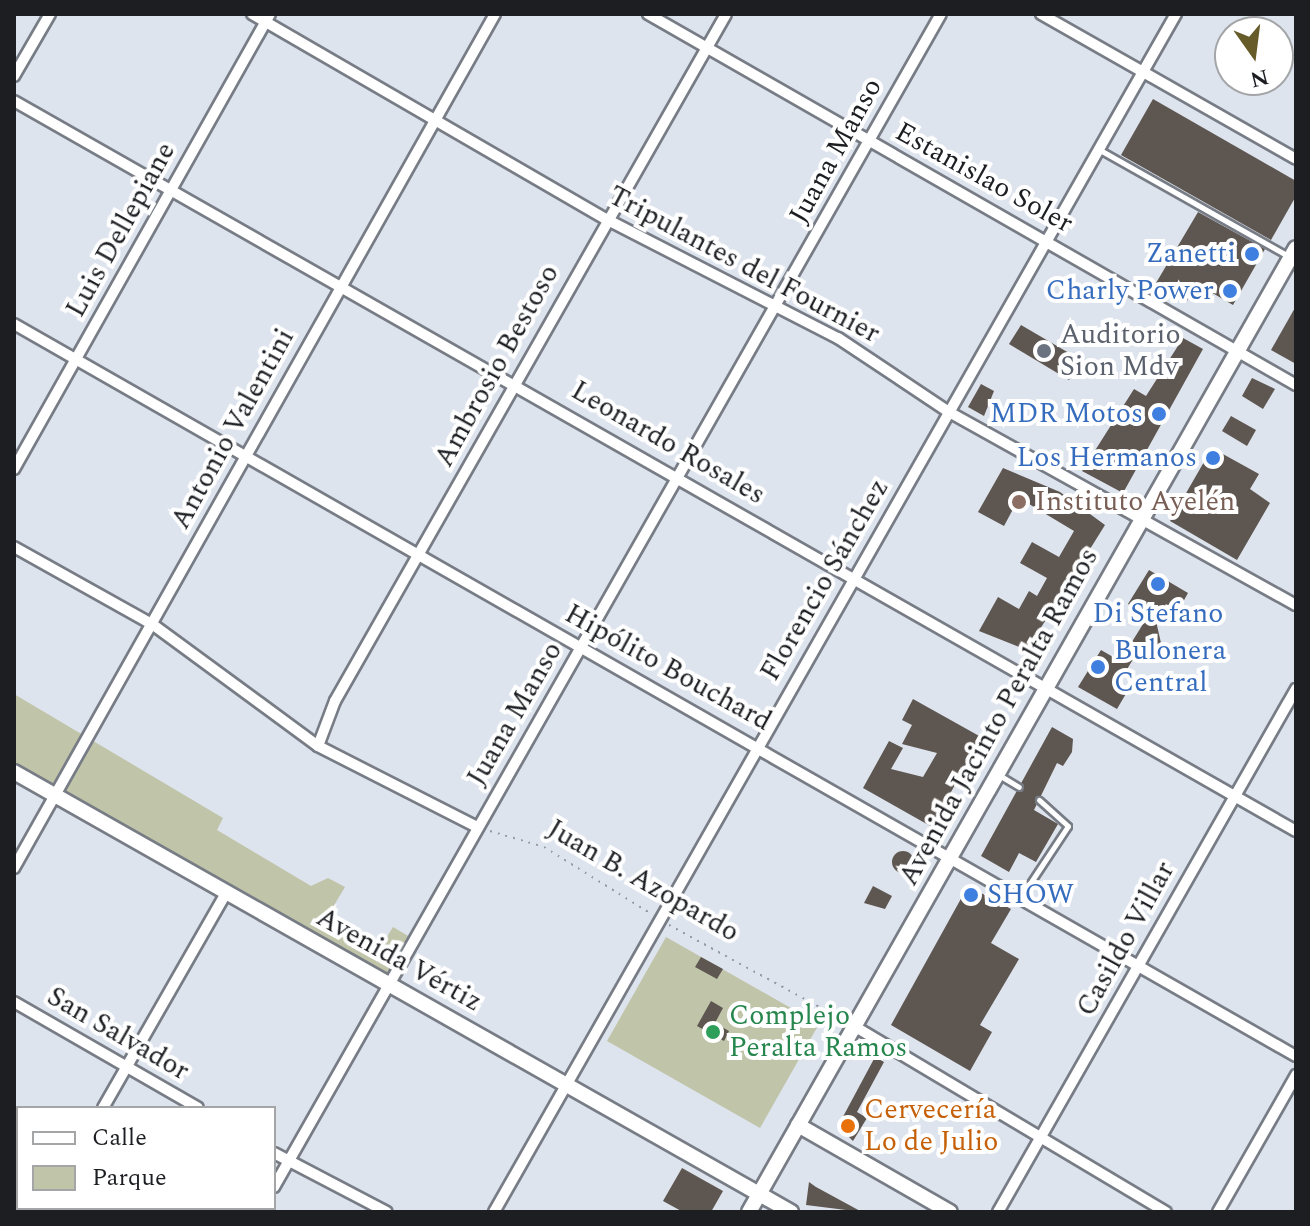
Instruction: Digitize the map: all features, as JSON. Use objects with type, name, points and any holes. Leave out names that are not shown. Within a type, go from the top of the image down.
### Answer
[{"type":"main road","name":"Avenida Jacinto Peralta Ramos","points":[[749,1212],[1293,253]]},
{"type":"main road","name":"Avenida Vértiz","points":[[14,772],[791,1212]]},
{"type":"main road","points":[[798,1125],[950,1212]]},
{"type":"street","points":[[14,76],[50,14]]},
{"type":"street","name":"Tripulantes del Fournier","points":[[252,14],[268,18],[606,219],[838,338],[949,412],[1140,521],[1296,605]]},
{"type":"street","name":"Antonio Valentini","points":[[14,868],[495,14]]},
{"type":"street","name":"Estanislao Soler","points":[[648,14],[868,141],[1049,239],[1296,385]]},
{"type":"street","name":"Ambrosio Bestoso","points":[[318,746],[335,701],[606,219],[726,14]]},
{"type":"street","name":"Juana Manso","points":[[276,1184],[941,14]]},
{"type":"street","points":[[1041,14],[1296,159]]},
{"type":"street","name":"Florencio Sánchez","points":[[494,1212],[757,745],[1176,14]]},
{"type":"street","name":"Luis Dellepiane","points":[[14,469],[268,18]]},
{"type":"street","name":"Leonardo Rosales","points":[[14,101],[1047,685],[1296,831]]},
{"type":"street","name":"Hipólito Bouchard","points":[[14,324],[418,556],[757,745],[1296,1056]]},
{"type":"street","points":[[14,547],[152,624],[318,746],[477,827]]},
{"type":"street","name":"Casildo Villar","points":[[998,1212],[1296,689]]},
{"type":"street","points":[[104,1106],[226,893]]},
{"type":"street","name":"San Salvador","points":[[14,1002],[195,1106]]},
{"type":"street","points":[[854,1026],[1166,1212]]},
{"type":"street","points":[[1218,1212],[1296,1075]]},
{"type":"street","points":[[276,1154],[387,1212]]},
{"type":"lane","points":[[1098,149],[1293,253]]},
{"type":"lane","points":[[997,774],[1019,787]]},
{"type":"lane","points":[[1021,897],[1068,826],[1039,800]]},
{"type":"path","name":"Juan B. Azopardo","points":[[477,827],[544,847],[660,920],[854,1026]]},
{"type":"green space","points":[[14,694],[223,818],[217,830],[311,886],[328,878],[345,887],[327,917],[380,948],[393,927],[410,937],[388,975],[14,762]]},
{"type":"green space","name":"Complejo Peralta Ramos","points":[[666,937],[819,1024],[760,1128],[607,1041]]},
{"type":"building","points":[[1153,99],[1296,181],[1296,196],[1271,240],[1121,155]]},
{"type":"building","points":[[1198,212],[1265,249],[1233,305],[1197,284],[1187,301],[1156,283]]},
{"type":"building","points":[[1296,306],[1296,364],[1271,350]]},
{"type":"building","points":[[1021,325],[1081,360],[1069,380],[1009,344]]},
{"type":"building","points":[[1183,338],[1203,349],[1123,493],[1082,471],[1134,389],[1146,396]]},
{"type":"building","points":[[1252,378],[1275,389],[1263,409],[1242,396]]},
{"type":"building","points":[[981,384],[994,391],[984,416],[968,407]]},
{"type":"building","points":[[1231,416],[1256,430],[1247,446],[1222,431]]},
{"type":"building","points":[[1212,448],[1259,474],[1250,489],[1270,503],[1237,560],[1170,521]]},
{"type":"building","points":[[1003,468],[1060,492],[1105,525],[1027,650],[979,631],[998,597],[1019,609],[1029,591],[1037,596],[1047,578],[1020,563],[1032,542],[1059,557],[1074,531],[1019,498],[1004,526],[978,512]]},
{"type":"building","points":[[1149,570],[1188,593],[1178,611],[1166,604],[1156,621],[1161,643],[1151,660],[1138,651],[1117,686],[1127,692],[1117,709],[1078,687],[1101,650],[1120,661],[1148,616],[1128,604]]},
{"type":"building","points":[[913,699],[981,737],[932,827],[863,788],[889,741],[903,748],[891,769],[923,777],[937,753],[902,744],[912,725],[902,720]]},
{"type":"building","points":[[1052,727],[1073,739],[1072,752],[1063,766],[1057,763],[1034,810],[1058,824],[1036,862],[1019,853],[1009,872],[981,856]]},
{"type":"building","points":[[899,851],[907,851],[914,862],[907,873],[899,873],[892,866],[892,858]]},
{"type":"building","points":[[873,886],[892,896],[885,909],[864,903]]},
{"type":"building","points":[[968,886],[1011,909],[991,943],[1019,959],[980,1025],[992,1032],[970,1071],[891,1025]]},
{"type":"building","points":[[701,957],[723,969],[717,979],[695,967]]},
{"type":"building","points":[[711,1001],[723,1008],[715,1023],[729,1031],[724,1041],[697,1026]]},
{"type":"building","points":[[875,1057],[884,1062],[857,1112],[867,1118],[853,1141],[838,1126]]},
{"type":"building","points":[[682,1168],[723,1191],[711,1212],[683,1212],[663,1201]]},
{"type":"building","points":[[809,1182],[816,1187],[862,1212],[806,1205]]},
{"type":"place","name":"Zanetti","points":[[1252,254]]},
{"type":"place","name":"Charly Power","points":[[1230,291]]},
{"type":"place","name":"Auditorio Sion Mdv","points":[[1044,351]]},
{"type":"place","name":"MDR Motos","points":[[1159,414]]},
{"type":"place","name":"Los Hermanos","points":[[1213,458]]},
{"type":"place","name":"Instituto Ayelén","points":[[1019,502]]},
{"type":"place","name":"Di Stefano","points":[[1158,584]]},
{"type":"place","name":"Bulonera Central","points":[[1098,667]]},
{"type":"place","name":"SHOW","points":[[971,895]]},
{"type":"place","name":"Complejo Peralta Ramos","points":[[713,1032]]},
{"type":"place","name":"Cervecería Lo de Julio","points":[[848,1126]]}]
